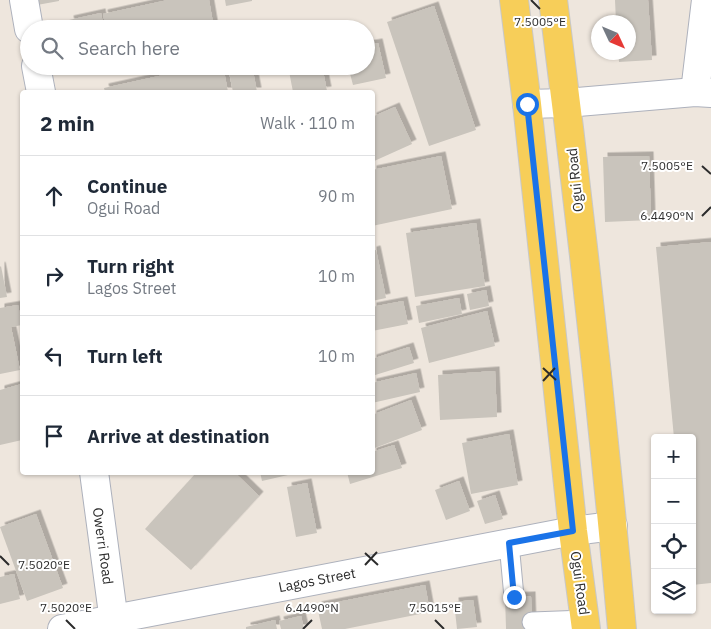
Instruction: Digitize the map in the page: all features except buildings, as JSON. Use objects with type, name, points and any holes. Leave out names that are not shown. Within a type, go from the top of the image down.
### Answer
[{"type":"main road","name":"Ogui Road","points":[[514,0],[573,531],[586,625]]},
{"type":"main road","name":"Ogui Road","points":[[553,0],[613,526],[622,629]]},
{"type":"street","points":[[24,0],[27,20]]},
{"type":"street","points":[[527,104],[703,93],[706,0]]},
{"type":"street","points":[[38,75],[41,90]]},
{"type":"street","name":"Owerri Road","points":[[94,475],[114,624]]},
{"type":"street","name":"Lagos Street","points":[[62,629],[114,624],[509,543],[573,531],[613,526]]},
{"type":"lane","points":[[509,543],[514,597]]},
{"type":"lane","points":[[532,622],[586,625]]},
{"type":"route","points":[[514,597],[509,543],[573,531],[527,104]]}]
